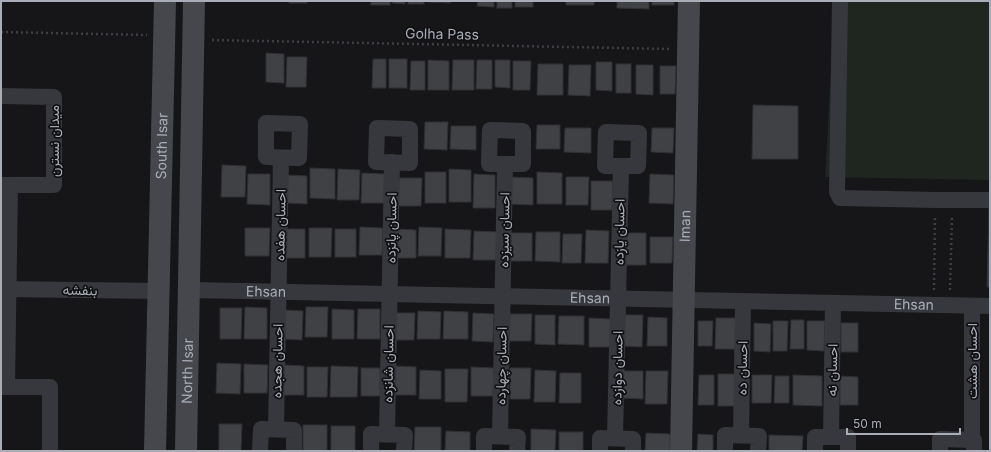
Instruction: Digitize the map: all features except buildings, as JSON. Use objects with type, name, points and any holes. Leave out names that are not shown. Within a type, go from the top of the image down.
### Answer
[{"type":"main road","name":"South Isar","points":[[159,291],[165,1]]},
{"type":"main road","points":[[189,290],[194,1]]},
{"type":"main road","name":"Iman","points":[[681,451],[689,1]]},
{"type":"main road","name":"North Isar","points":[[186,451],[189,290]]},
{"type":"main road","points":[[155,451],[159,291]]},
{"type":"street","points":[[840,1],[837,192],[840,198],[990,200]]},
{"type":"street","name":"میدان نسترن","points":[[1,96],[54,97],[54,185],[6,185]]},
{"type":"street","name":"احسان هفده","points":[[279,292],[281,158]]},
{"type":"street","name":"احسان پانزده","points":[[389,294],[392,162]]},
{"type":"street","name":"احسان سیزده","points":[[502,296],[505,164]]},
{"type":"street","name":"احسان یازده","points":[[618,298],[621,166]]},
{"type":"street","points":[[6,185],[4,387],[50,387],[50,451]]},
{"type":"street","name":"بنفشه","points":[[5,289],[159,291]]},
{"type":"street","name":"Ehsan","points":[[189,290],[990,306]]},
{"type":"street","name":"احسان هجده","points":[[276,430],[279,292]]},
{"type":"street","name":"احسان شانزده","points":[[387,434],[389,294]]},
{"type":"street","name":"احسان چهارده","points":[[500,436],[502,296]]},
{"type":"street","name":"احسان دوازده","points":[[615,438],[618,298]]},
{"type":"street","name":"احسان ده","points":[[741,435],[743,301]]},
{"type":"street","name":"احسان نه","points":[[831,437],[833,303]]},
{"type":"street","name":"احسان هشت","points":[[972,306],[973,446]]},
{"type":"street","points":[[260,451],[260,429],[294,430],[294,451]]},
{"type":"street","points":[[371,451],[371,434],[404,435],[404,451]]},
{"type":"street","points":[[725,451],[725,435],[759,436],[758,451]]},
{"type":"street","points":[[484,451],[484,436],[518,437],[517,451]]},
{"type":"street","points":[[815,451],[815,437],[848,437],[848,451]]},
{"type":"street","points":[[600,451],[600,438],[633,439],[633,451]]},
{"type":"street","points":[[940,451],[940,439],[973,446]]},
{"type":"path","points":[[1,32],[164,35]]},
{"type":"path","name":"Golha Pass","points":[[194,40],[689,49]]},
{"type":"path","points":[[936,200],[942,304]]},
{"type":"path","points":[[942,304],[953,200]]},
{"type":"shaded area","points":[[835,1],[990,1],[990,180],[825,177]]}]
